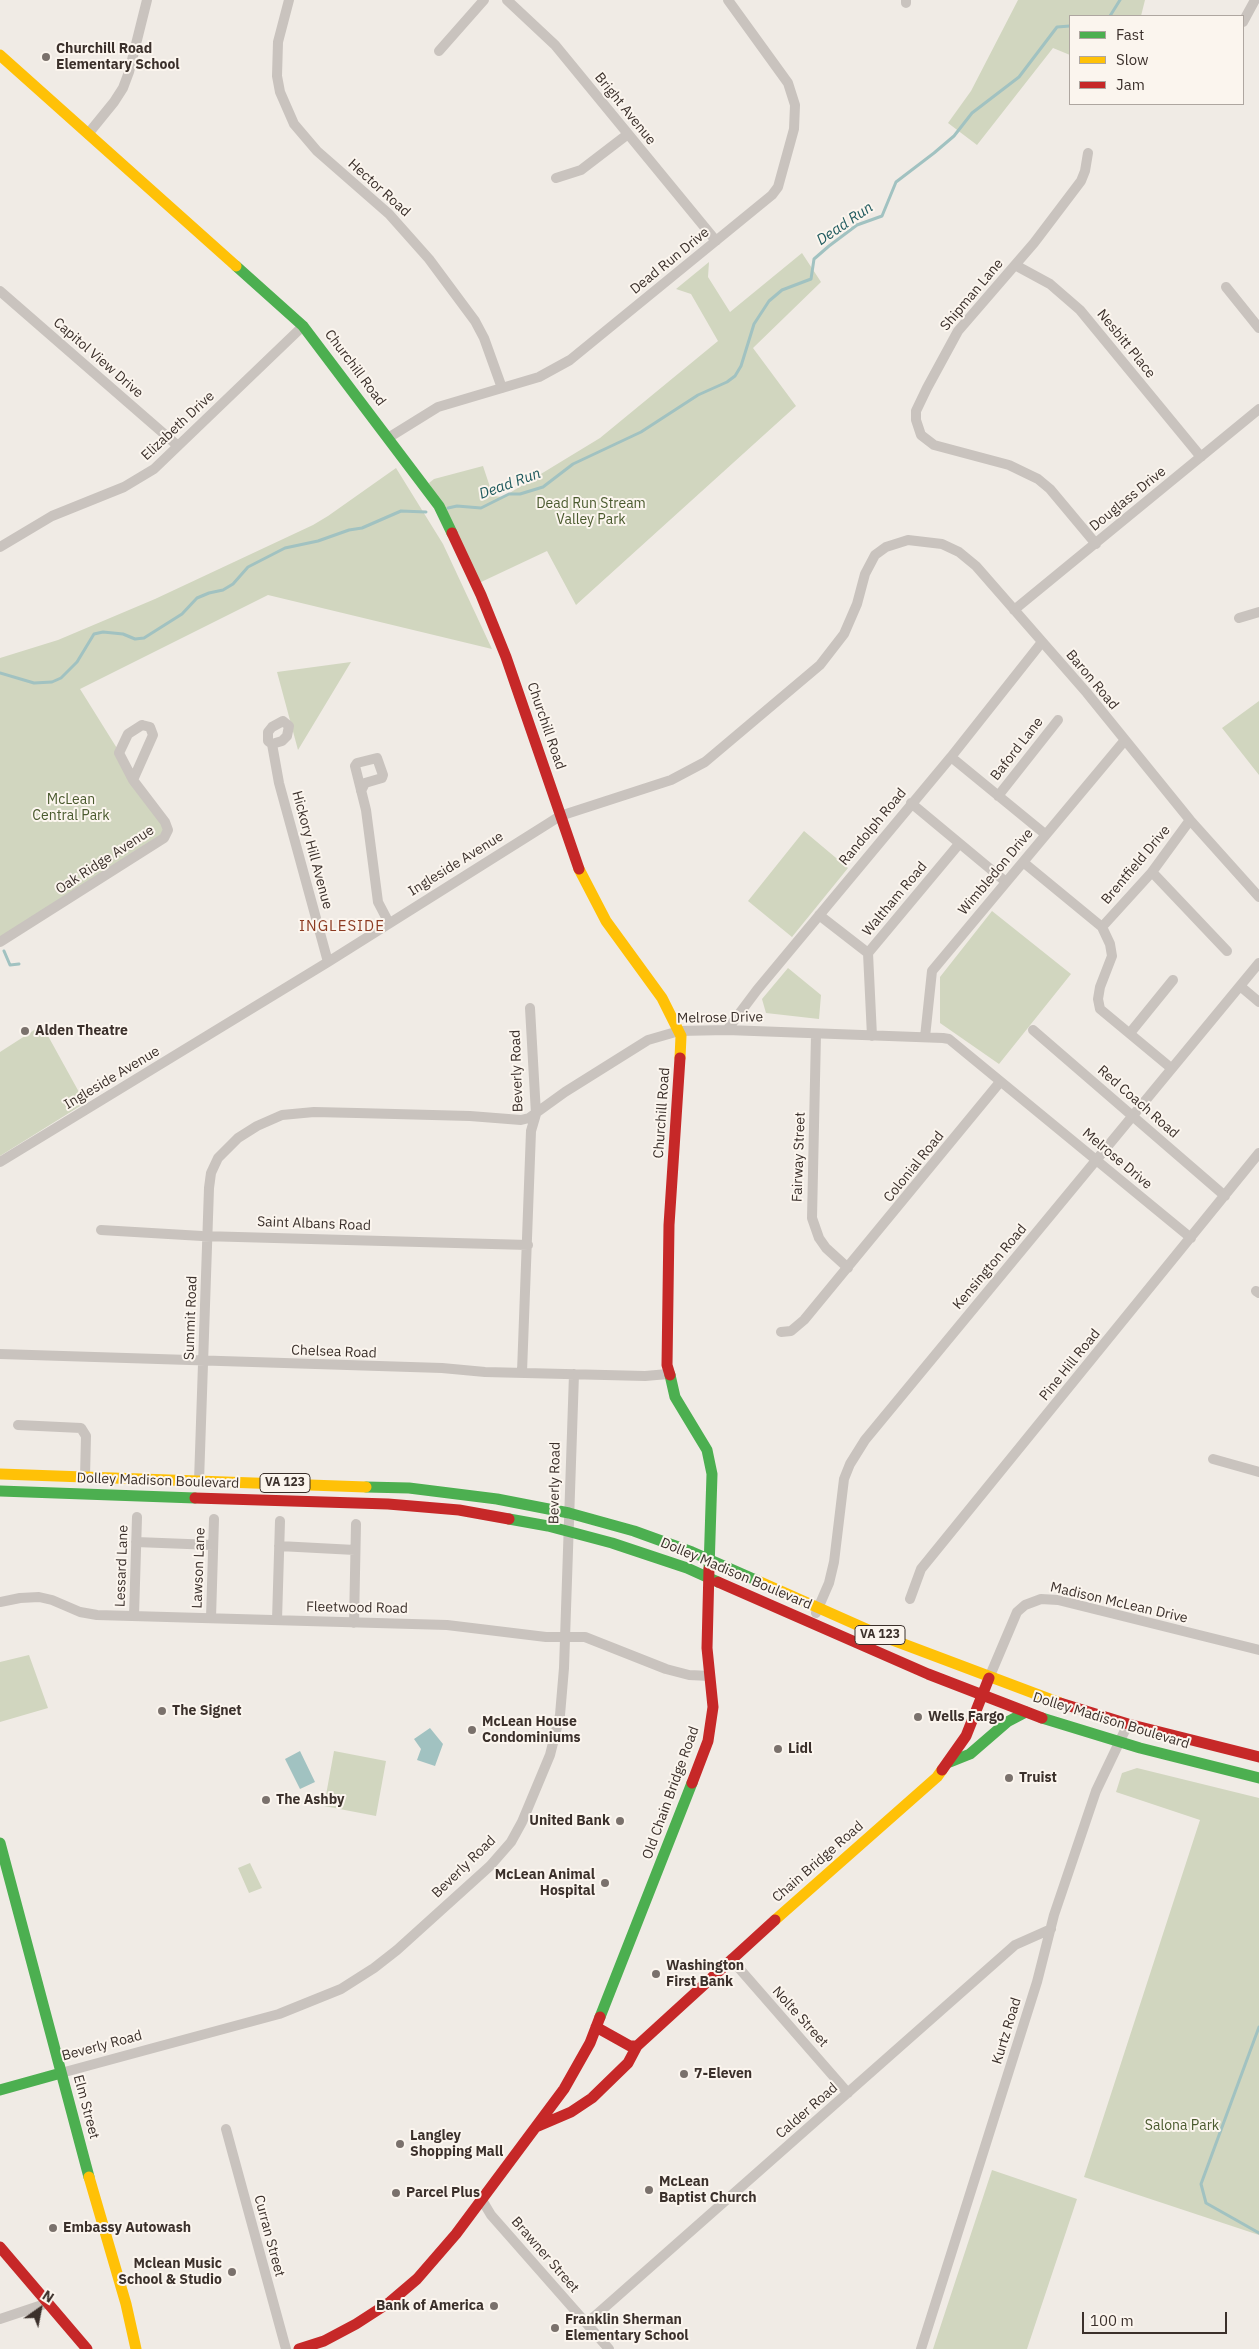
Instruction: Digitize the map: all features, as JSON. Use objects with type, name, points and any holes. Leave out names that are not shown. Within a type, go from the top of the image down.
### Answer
[{"type":"main road","name":"Churchill Road","points":[[0,55],[303,326],[439,506],[450,526],[506,656],[580,872],[594,902],[662,998],[679,1031],[681,1046],[666,1288],[668,1374],[678,1404],[704,1444],[711,1461],[713,1482],[710,1559]]},
{"type":"main road","name":"Dolley Madison Boulevard","points":[[0,1474],[436,1490],[497,1499],[569,1514],[634,1531],[710,1559],[882,1636],[989,1678],[1128,1724],[1259,1757]]},
{"type":"main road","name":"Dolley Madison Boulevard","points":[[0,1491],[388,1504],[494,1516],[569,1531],[644,1552],[710,1576],[920,1671],[1026,1712],[1119,1742],[1259,1778]]},
{"type":"main road","name":"Old Chain Bridge Road","points":[[596,2027],[708,1741],[714,1708],[707,1648],[710,1559]]},
{"type":"main road","name":"Chain Bridge Road","points":[[536,2127],[571,2112],[595,2094],[628,2063],[637,2046],[731,1959],[933,1781],[950,1762],[966,1736],[989,1678]]},
{"type":"main road","points":[[950,1762],[970,1754],[1007,1722],[1026,1712]]},
{"type":"main road","name":"Elm Street","points":[[0,1843],[61,2073],[126,2304],[136,2349]]},
{"type":"main road","points":[[299,2349],[324,2341],[356,2324],[400,2294],[437,2258],[482,2200],[572,2076],[596,2027],[630,2046],[637,2046]]},
{"type":"main road","name":"Beverly Road","points":[[0,2090],[61,2073]]},
{"type":"main road","points":[[0,2247],[87,2349]]},
{"type":"street","points":[[88,134],[123,88],[129,72],[147,0]]},
{"type":"street","name":"Hector Road","points":[[289,0],[278,42],[277,61],[280,92],[294,124],[317,151],[389,214],[429,259],[474,321],[484,338],[502,388]]},
{"type":"street","points":[[439,51],[484,0]]},
{"type":"street","name":"Bright Avenue","points":[[508,0],[544,33],[716,241]]},
{"type":"street","name":"Dead Run Drive","points":[[388,438],[438,407],[539,377],[570,360],[772,195],[778,187],[796,118],[795,105],[788,83],[728,0]]},
{"type":"street","points":[[1244,20],[1255,0]]},
{"type":"street","points":[[556,178],[581,170],[628,134]]},
{"type":"street","name":"Shipman Lane","points":[[1088,153],[1086,171],[1081,181],[1015,265],[958,331],[949,344],[916,411],[917,428],[921,435],[934,445],[1009,465],[1038,479],[1050,489],[1096,544]]},
{"type":"street","name":"Nesbitt Place","points":[[1015,265],[1050,284],[1080,310],[1201,457]]},
{"type":"street","points":[[1226,287],[1259,328]]},
{"type":"street","name":"Capitol View Drive","points":[[0,291],[178,446]]},
{"type":"street","name":"Elizabeth Drive","points":[[0,547],[52,516],[139,479],[154,469],[303,326]]},
{"type":"street","name":"Douglass Drive","points":[[1014,610],[1259,410]]},
{"type":"street","name":"Baron Road","points":[[875,555],[886,547],[908,540],[926,540],[947,546],[971,562],[1042,642],[1190,820],[1259,897]]},
{"type":"street","name":"Ingleside Avenue","points":[[0,1162],[328,962],[560,816],[671,780],[705,762],[810,674],[836,647],[851,620],[865,574],[875,555]]},
{"type":"street","points":[[1239,618],[1259,612]]},
{"type":"street","name":"Randolph Road","points":[[727,1030],[819,915],[951,757],[1042,642]]},
{"type":"street","name":"Baford Lane","points":[[998,796],[1058,720]]},
{"type":"street","points":[[146,725],[152,730],[153,735],[133,780],[119,753],[128,734],[134,729],[146,725]]},
{"type":"street","name":"Wimbledon Drive","points":[[925,1037],[932,971],[1044,834],[1125,740]]},
{"type":"street","name":"Hickory Hill Avenue","points":[[272,744],[279,783],[328,962]]},
{"type":"street","points":[[951,757],[1044,834]]},
{"type":"street","name":"Oak Ridge Avenue","points":[[0,942],[164,838],[168,830],[165,822],[133,780]]},
{"type":"street","points":[[361,791],[368,823],[378,902],[389,922]]},
{"type":"street","points":[[911,803],[1006,882]]},
{"type":"street","name":"Brentfield Drive","points":[[1102,927],[1152,872],[1190,820]]},
{"type":"street","name":"Waltham Road","points":[[872,1036],[868,953],[958,844]]},
{"type":"street","points":[[1023,862],[1102,927],[1110,944],[1112,956],[1100,987],[1098,999],[1100,1009],[1171,1068]]},
{"type":"street","points":[[1152,872],[1227,951]]},
{"type":"street","points":[[819,915],[868,953]]},
{"type":"street","name":"Kensington Road","points":[[811,1622],[829,1583],[834,1562],[844,1479],[856,1453],[900,1396],[1259,963]]},
{"type":"street","points":[[1130,1033],[1172,980]]},
{"type":"street","points":[[1240,986],[1259,1002]]},
{"type":"street","name":"Beverly Road","points":[[522,1372],[531,1131],[536,1114],[530,1008]]},
{"type":"street","name":"Melrose Drive","points":[[218,1158],[238,1138],[257,1126],[273,1118],[290,1114],[470,1116],[521,1120],[536,1114],[565,1092],[648,1040],[679,1031],[727,1030],[925,1037],[949,1039],[1191,1238]]},
{"type":"street","name":"Red Coach Road","points":[[1033,1030],[1225,1196]]},
{"type":"street","name":"Fairway Street","points":[[816,1034],[812,1218],[819,1238],[826,1248],[848,1268]]},
{"type":"street","name":"Colonial Road","points":[[781,1332],[791,1330],[804,1320],[1000,1082]]},
{"type":"street","name":"Pine Hill Road","points":[[910,1598],[921,1569],[1259,1154]]},
{"type":"street","name":"Summit Road","points":[[199,1480],[209,1188],[211,1173],[218,1158]]},
{"type":"street","name":"Saint Albans Road","points":[[100,1230],[528,1245]]},
{"type":"street","name":"Chelsea Road","points":[[0,1354],[574,1374],[668,1374]]},
{"type":"street","name":"Beverly Road","points":[[61,2073],[299,2007],[350,1984],[397,1950],[490,1866],[507,1848],[519,1829],[550,1755],[559,1725],[565,1637],[574,1374]]},
{"type":"street","points":[[18,1425],[81,1428],[86,1436],[85,1477]]},
{"type":"street","points":[[1213,1459],[1259,1472]]},
{"type":"street","name":"Lessard Lane","points":[[134,1616],[137,1517]]},
{"type":"street","name":"Lawson Lane","points":[[211,1618],[214,1519]]},
{"type":"street","points":[[277,1620],[280,1521]]},
{"type":"street","points":[[354,1623],[356,1524]]},
{"type":"street","points":[[136,1542],[213,1545]]},
{"type":"street","points":[[279,1546],[356,1550]]},
{"type":"street","name":"Fleetwood Road","points":[[0,1602],[39,1597],[91,1615],[447,1624],[546,1637],[585,1637],[666,1669],[689,1675],[710,1676]]},
{"type":"street","name":"Madison McLean Drive","points":[[989,1678],[1015,1616],[1025,1605],[1041,1599],[1058,1600],[1259,1650]]},
{"type":"street","name":"Kurtz Road","points":[[921,2349],[1019,2043],[1051,1929],[1096,1791],[1128,1724]]},
{"type":"street","name":"Calder Road","points":[[587,2323],[1015,1945],[1051,1929]]},
{"type":"street","name":"Nolte Street","points":[[731,1959],[848,2093]]},
{"type":"street","name":"Curran Street","points":[[226,2129],[286,2349]]},
{"type":"street","name":"Brawner Street","points":[[482,2200],[491,2215],[609,2349]]},
{"type":"street","points":[[0,2319],[48,2303]]},
{"type":"green space","points":[[1018,0],[1145,0],[1141,15],[1069,15],[1069,55],[1053,48],[977,145],[948,123],[971,91]]},
{"type":"green space","name":"Dead Run Stream Valley Park","points":[[802,253],[821,282],[753,348],[796,406],[576,605],[547,551],[479,583],[429,483],[434,479],[483,466],[493,496],[503,497],[600,438],[718,341],[691,294],[676,289],[709,262],[708,277],[730,312]]},
{"type":"green space","name":"McLean Central Park","points":[[396,468],[443,544],[492,649],[268,595],[80,689],[168,830],[0,937],[0,658],[58,640],[155,599],[313,525]]},
{"type":"green space","points":[[351,662],[298,750],[277,672]]},
{"type":"green space","points":[[1259,701],[1259,775],[1222,728]]},
{"type":"green space","points":[[804,831],[848,868],[792,937],[748,901]]},
{"type":"green space","points":[[992,911],[1071,974],[999,1064],[940,1023],[940,977]]},
{"type":"green space","points":[[788,968],[821,995],[819,1019],[766,1013],[762,999]]},
{"type":"green space","points":[[42,1025],[85,1103],[0,1156],[0,1052]]},
{"type":"green space","points":[[29,1655],[48,1708],[0,1722],[0,1662]]},
{"type":"green space","points":[[334,1751],[386,1761],[376,1816],[324,1806]]},
{"type":"green space","name":"Salona Park","points":[[1137,1768],[1259,1798],[1259,2235],[1084,2177],[1200,1820],[1116,1792],[1122,1773]]},
{"type":"green space","points":[[250,1863],[262,1888],[249,1893],[238,1868]]},
{"type":"green space","points":[[992,2170],[1077,2199],[1027,2349],[933,2349]]},
{"type":"water","points":[[430,1728],[443,1744],[435,1766],[417,1760],[421,1749],[414,1739]]},
{"type":"water","points":[[300,1751],[315,1782],[300,1789],[285,1759]]},
{"type":"waterway","name":"Dead Run","points":[[1111,15],[1120,0]]},
{"type":"waterway","name":"Dead Run","points":[[448,508],[457,506],[481,508],[509,494],[520,494],[543,487],[573,464],[641,432],[698,395],[727,382],[735,376],[741,366],[754,324],[769,301],[782,290],[811,279],[814,259],[829,246],[857,225],[882,216],[896,182],[954,136],[972,113],[1019,77],[1057,27],[1069,26]]},
{"type":"waterway","name":"Dead Run","points":[[0,673],[34,683],[52,682],[61,678],[77,662],[94,634],[103,632],[123,634],[135,639],[144,638],[182,614],[197,598],[223,590],[233,584],[248,567],[285,548],[318,541],[349,530],[362,528],[401,511],[426,512]]},
{"type":"waterway","points":[[4,951],[10,965],[19,964]]},
{"type":"waterway","points":[[1259,2027],[1201,2184],[1206,2203],[1259,2233]]},
{"type":"traffic: fast","points":[[236,266],[303,326],[439,506],[452,533]]},
{"type":"traffic: fast","points":[[670,1375],[675,1397],[707,1450],[712,1474],[709,1569]]},
{"type":"traffic: fast","points":[[366,1487],[409,1488],[497,1499],[569,1513],[634,1531],[692,1552],[758,1581]]},
{"type":"traffic: fast","points":[[0,1491],[195,1498]]},
{"type":"traffic: fast","points":[[509,1519],[548,1526],[612,1543],[687,1568],[718,1582]]},
{"type":"traffic: fast","points":[[950,1762],[970,1754],[1007,1722],[1026,1712]]},
{"type":"traffic: fast","points":[[1042,1718],[1140,1748],[1259,1778]]},
{"type":"traffic: fast","points":[[600,2017],[692,1783]]},
{"type":"traffic: fast","points":[[0,1843],[89,2177]]},
{"type":"traffic: fast","points":[[0,2090],[61,2073]]},
{"type":"traffic: slow","points":[[0,55],[236,266]]},
{"type":"traffic: slow","points":[[579,869],[606,921],[662,998],[681,1036],[680,1058]]},
{"type":"traffic: slow","points":[[0,1474],[366,1487]]},
{"type":"traffic: slow","points":[[758,1581],[882,1636],[1060,1703]]},
{"type":"traffic: slow","points":[[775,1920],[937,1777],[942,1770]]},
{"type":"traffic: slow","points":[[89,2177],[126,2304],[136,2349]]},
{"type":"traffic: jam","points":[[452,533],[481,595],[506,657],[579,869]]},
{"type":"traffic: jam","points":[[670,1375],[667,1365],[669,1225],[680,1058]]},
{"type":"traffic: jam","points":[[195,1498],[388,1504],[459,1510],[509,1519]]},
{"type":"traffic: jam","points":[[692,1783],[708,1741],[713,1707],[707,1648],[709,1569]]},
{"type":"traffic: jam","points":[[718,1582],[928,1674],[1042,1718]]},
{"type":"traffic: jam","points":[[942,1770],[966,1736],[989,1678]]},
{"type":"traffic: jam","points":[[1060,1703],[1128,1724],[1259,1757]]},
{"type":"traffic: jam","points":[[596,2027],[630,2046],[637,2046],[775,1920]]},
{"type":"traffic: jam","points":[[299,2349],[324,2341],[356,2324],[390,2302],[417,2279],[456,2234],[564,2089],[590,2043],[600,2017]]},
{"type":"traffic: jam","points":[[536,2127],[571,2112],[592,2098],[628,2063],[637,2046]]},
{"type":"traffic: jam","points":[[0,2247],[87,2349]]},
{"type":"place","name":"Churchill Road Elementary School","points":[[46,57]]},
{"type":"place","name":"Alden Theatre","points":[[25,1031]]},
{"type":"place","name":"The Signet","points":[[162,1711]]},
{"type":"place","name":"Wells Fargo","points":[[918,1717]]},
{"type":"place","name":"McLean House Condominiums","points":[[472,1730]]},
{"type":"place","name":"Lidl","points":[[778,1749]]},
{"type":"place","name":"Truist","points":[[1009,1778]]},
{"type":"place","name":"The Ashby","points":[[266,1800]]},
{"type":"place","name":"United Bank","points":[[620,1821]]},
{"type":"place","name":"McLean Animal Hospital","points":[[605,1883]]},
{"type":"place","name":"Washington First Bank","points":[[656,1974]]},
{"type":"place","name":"7-Eleven","points":[[684,2074]]},
{"type":"place","name":"Langley Shopping Mall","points":[[400,2144]]},
{"type":"place","name":"McLean Baptist Church","points":[[649,2190]]},
{"type":"place","name":"Parcel Plus","points":[[396,2193]]},
{"type":"place","name":"Embassy Autowash","points":[[53,2228]]},
{"type":"place","name":"Mclean Music School & Studio","points":[[232,2272]]},
{"type":"place","name":"Bank of America","points":[[494,2306]]},
{"type":"place","name":"Franklin Sherman Elementary School","points":[[555,2328]]},
{"type":"district","name":"INGLESIDE","points":[[342,927]]}]
